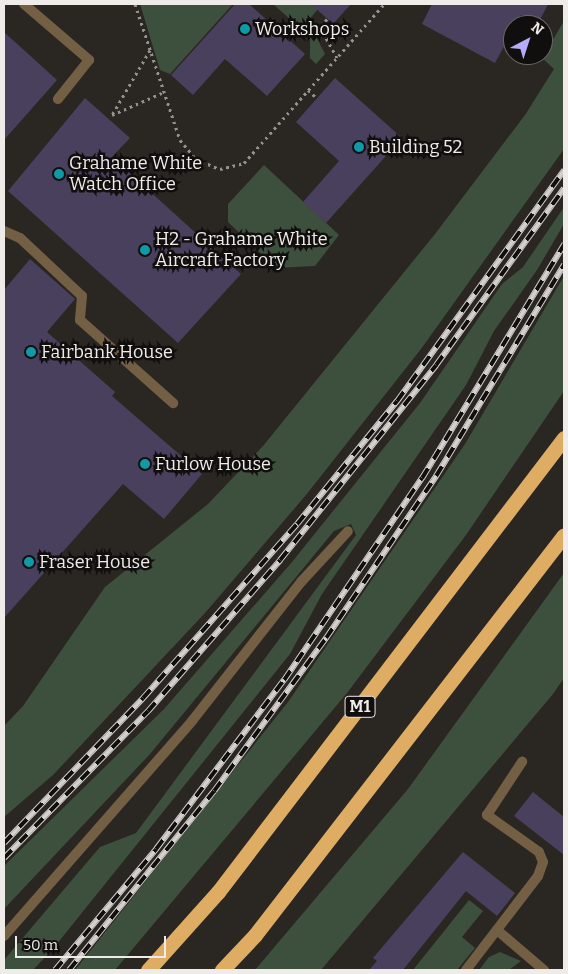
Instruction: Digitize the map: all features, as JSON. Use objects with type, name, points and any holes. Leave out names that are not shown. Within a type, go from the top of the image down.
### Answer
[{"type":"highway","name":"M1","points":[[148,970],[218,892],[564,438]]},
{"type":"highway","points":[[222,970],[255,935],[564,535]]},
{"type":"lane","points":[[24,4],[89,60],[58,99]]},
{"type":"lane","points":[[4,231],[20,238],[82,296],[80,320],[173,403]]},
{"type":"lane","points":[[4,936],[186,728],[301,582],[348,531]]},
{"type":"lane","points":[[466,970],[538,876],[543,862],[539,852],[487,815],[522,762]]},
{"type":"lane","points":[[497,930],[544,970]]},
{"type":"path","points":[[135,4],[180,140],[196,159],[220,169],[244,163],[384,4]]},
{"type":"path","points":[[327,19],[320,27],[337,58]]},
{"type":"path","points":[[150,49],[112,114],[164,92]]},
{"type":"path","points":[[308,90],[317,98]]},
{"type":"green space","points":[[140,4],[233,4],[170,74],[160,70]]},
{"type":"green space","points":[[273,4],[322,4],[308,21],[325,54],[316,64],[310,58],[310,37]]},
{"type":"green space","points":[[564,21],[564,149],[421,349],[306,495],[205,613],[53,775],[4,817],[4,726],[23,706],[105,587],[208,504],[263,446],[435,234],[525,115],[554,69],[550,65],[553,65],[553,40]]},
{"type":"green space","points":[[264,165],[339,235],[315,266],[276,268],[228,222],[228,204]]},
{"type":"green space","points":[[564,207],[564,224],[537,270],[494,331],[466,385],[322,594],[290,654],[52,950],[33,970],[4,970],[4,960],[100,847],[136,833],[356,535],[351,524],[334,531],[150,754],[4,909],[4,866],[164,709],[292,562],[420,403],[502,284],[523,267]]},
{"type":"green space","points":[[564,276],[564,391],[466,535],[347,693],[115,970],[75,970],[288,702],[465,444]]},
{"type":"green space","points":[[564,573],[564,678],[553,694],[321,970],[255,970],[408,789]]},
{"type":"green space","points":[[469,900],[483,911],[462,937],[475,948],[457,970],[413,970]]},
{"type":"green space","points":[[500,952],[521,961],[509,970],[479,970],[489,957]]},
{"type":"building","name":"Workshops","points":[[235,4],[249,4],[305,54],[267,96],[225,59],[193,95],[171,75]]},
{"type":"building","points":[[311,4],[351,4],[333,24]]},
{"type":"building","points":[[432,4],[548,4],[542,15],[503,15],[503,48],[495,63],[422,24]]},
{"type":"building","points":[[4,32],[57,80],[4,140]]},
{"type":"building","name":"Building 52","points":[[335,78],[402,138],[326,223],[303,202],[339,161],[296,122]]},
{"type":"building","name":"H2 - Grahame White Aircraft Factory","points":[[85,98],[130,138],[112,157],[241,274],[178,343],[8,191]]},
{"type":"building","points":[[30,259],[75,299],[47,332],[115,392],[112,396],[202,474],[164,519],[123,484],[4,618],[4,290]]},
{"type":"building","points":[[533,792],[564,817],[564,855],[514,816]]},
{"type":"building","points":[[463,852],[515,893],[497,916],[466,891],[403,970],[369,970],[377,961],[373,958]]},
{"type":"railway","points":[[4,843],[143,698],[297,524],[397,401],[564,170]]},
{"type":"railway","points":[[4,858],[148,711],[280,560],[436,365],[564,188]]},
{"type":"railway","points":[[55,970],[156,849],[284,680],[422,478],[564,244]]},
{"type":"railway","points":[[69,970],[214,791],[326,638],[436,476],[564,265]]},
{"type":"place","name":"Workshops","points":[[245,29]]},
{"type":"place","name":"Building 52","points":[[359,147]]},
{"type":"place","name":"Grahame White Watch Office","points":[[59,174]]},
{"type":"place","name":"H2 - Grahame White Aircraft Factory","points":[[145,250]]},
{"type":"place","name":"Fairbank House","points":[[31,352]]},
{"type":"place","name":"Furlow House","points":[[145,464]]},
{"type":"place","name":"Fraser House","points":[[29,562]]}]
